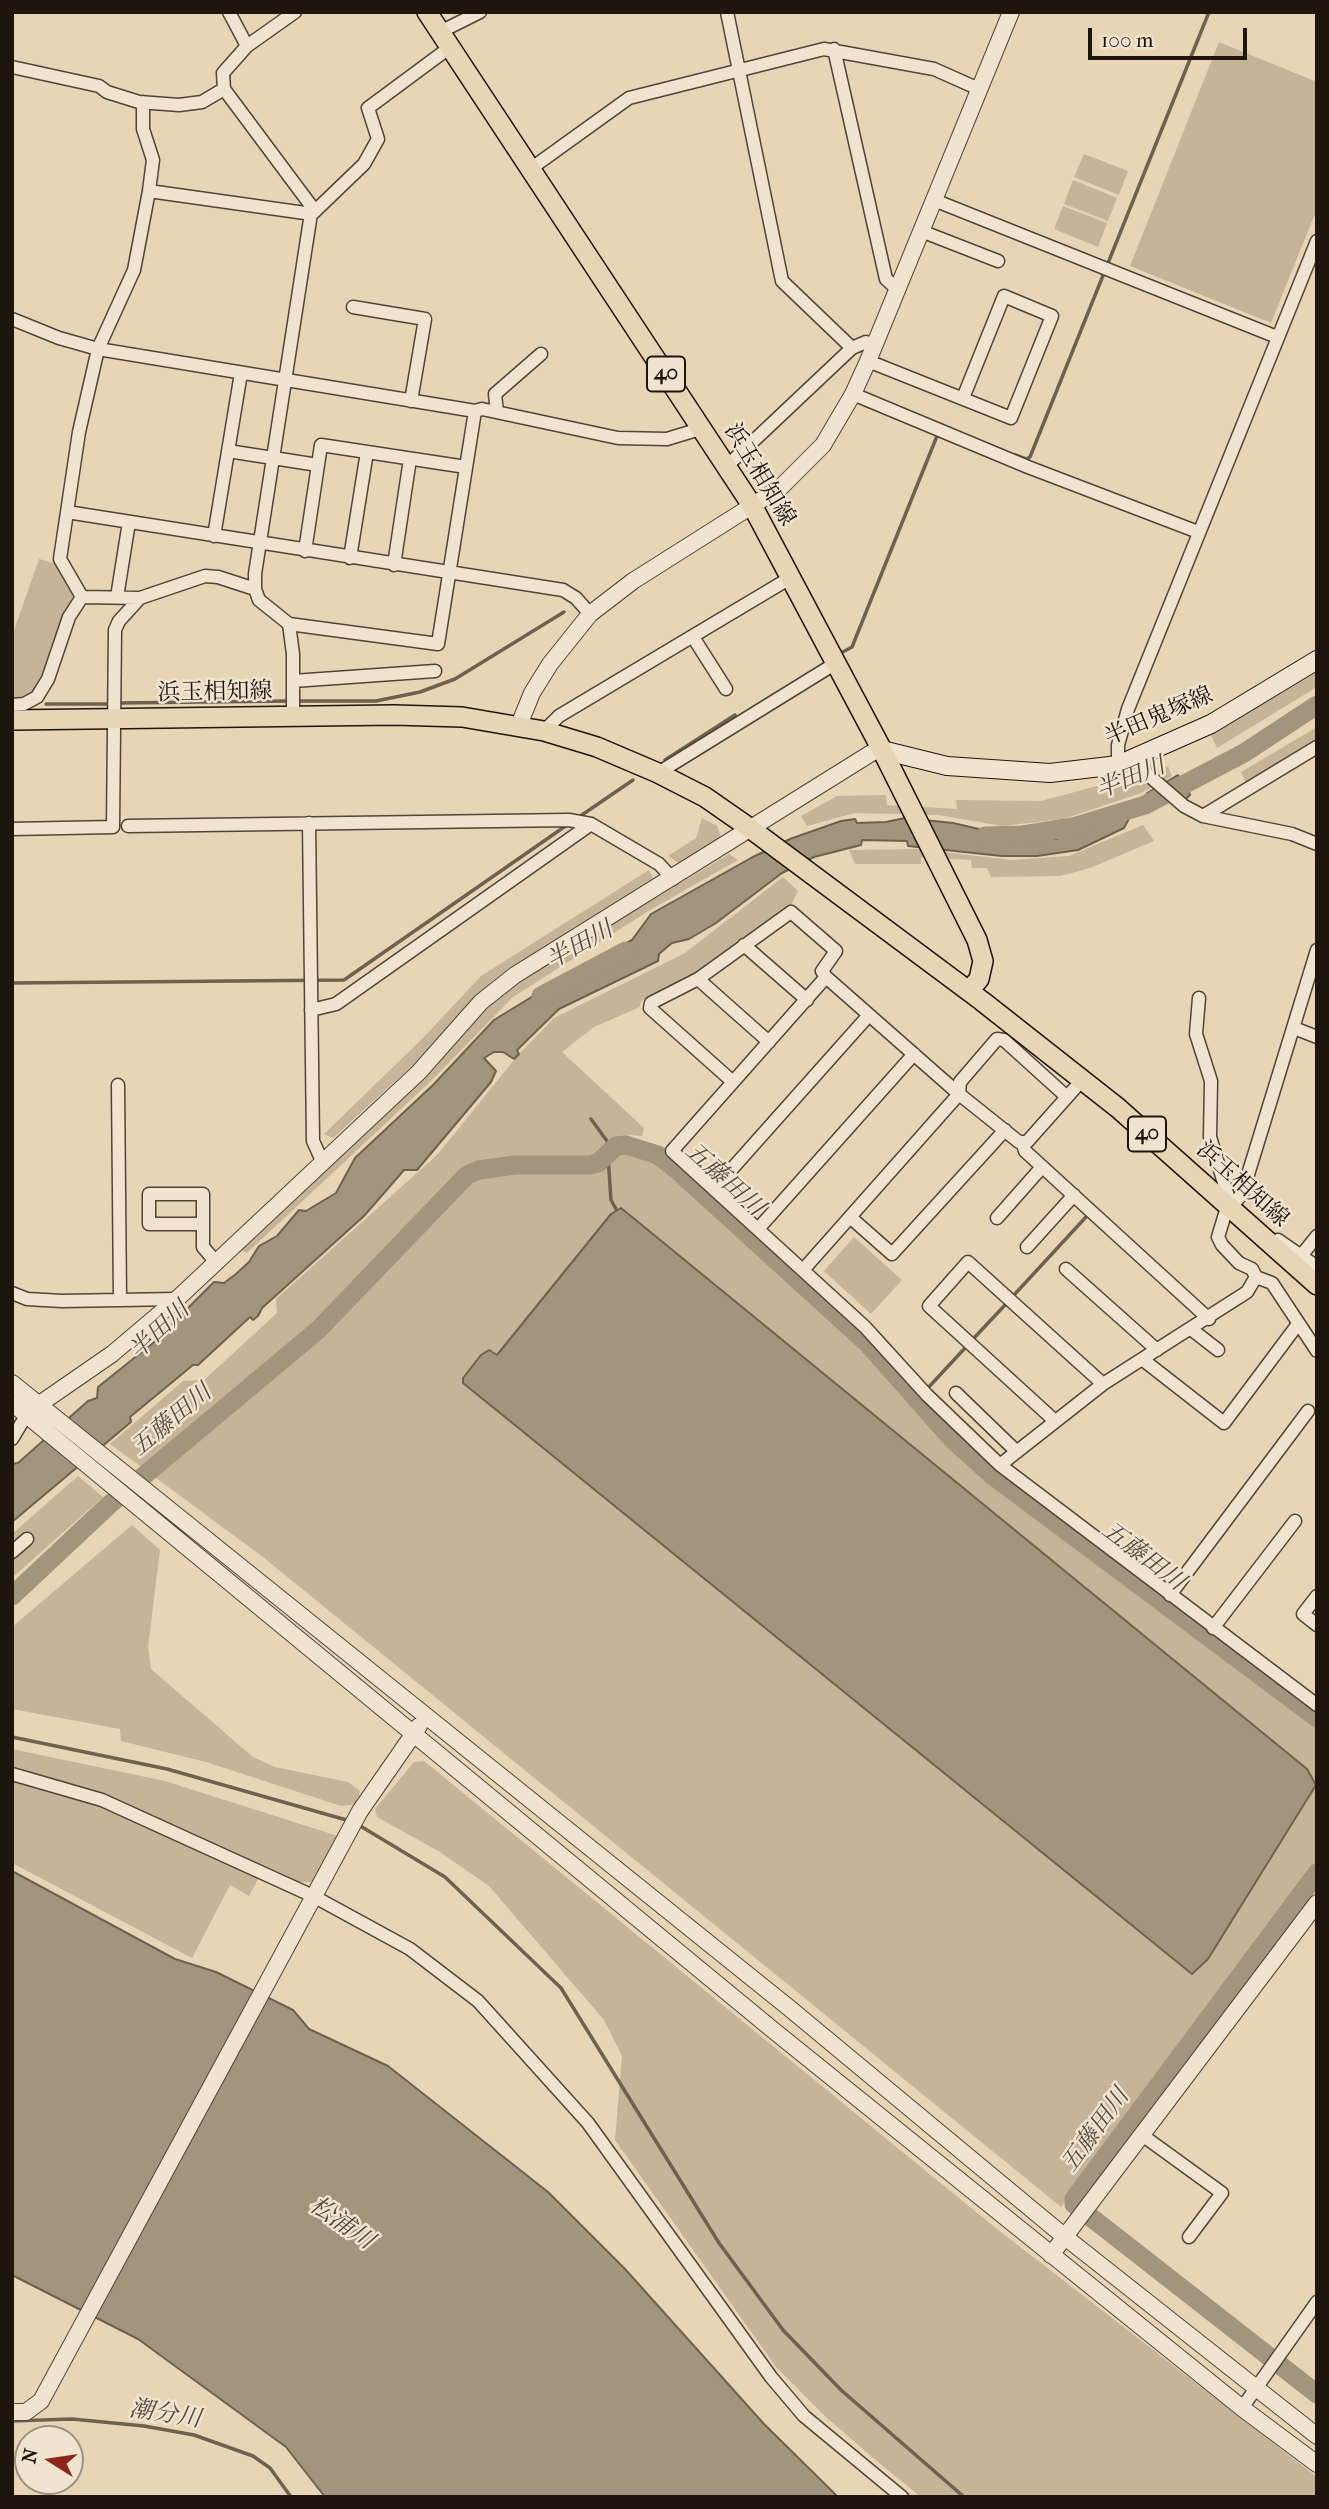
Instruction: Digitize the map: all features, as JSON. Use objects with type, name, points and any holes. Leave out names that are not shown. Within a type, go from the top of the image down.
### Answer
[{"type":"main road","name":"浜玉相知線","points":[[427,12],[528,170],[703,428],[753,507],[882,750],[981,952],[983,961],[979,979],[969,991]]},
{"type":"main road","name":"半田鬼塚線","points":[[882,750],[947,766],[1050,773],[1118,765],[1143,765],[1317,660]]},
{"type":"main road","name":"浜玉相知線","points":[[12,720],[394,715],[462,717],[544,731],[597,747],[658,772],[705,797],[756,832],[969,991],[1083,1080],[1317,1285]]},
{"type":"street","points":[[229,12],[247,46]]},
{"type":"street","points":[[295,12],[247,46],[223,73],[224,89],[312,207],[259,543],[255,589],[260,600],[289,624],[438,644],[475,411]]},
{"type":"street","points":[[312,214],[364,164],[378,139],[368,108],[444,40],[480,12]]},
{"type":"street","points":[[727,12],[782,281],[852,348]]},
{"type":"street","points":[[519,725],[550,664],[590,614],[633,581],[753,507],[804,468],[823,445],[853,394],[868,361],[1011,12]]},
{"type":"street","points":[[528,170],[629,98],[824,49],[934,69],[979,89]]},
{"type":"street","points":[[834,49],[886,279],[897,289]]},
{"type":"street","points":[[12,68],[99,86],[107,92],[142,102],[202,102],[224,89]]},
{"type":"street","points":[[82,597],[60,558],[79,432],[98,349],[134,271],[149,191],[153,160],[143,129],[142,102]]},
{"type":"street","points":[[149,191],[312,214]]},
{"type":"street","points":[[934,200],[1278,337]]},
{"type":"street","points":[[921,231],[998,261]]},
{"type":"street","points":[[1118,765],[1118,745],[1128,709],[1317,242]]},
{"type":"street","points":[[868,361],[1011,418],[1052,316],[1004,296],[963,398]]},
{"type":"street","points":[[353,307],[425,319],[411,401]]},
{"type":"street","points":[[12,319],[59,338],[98,349],[411,401],[497,412],[618,439],[667,439],[703,428]]},
{"type":"street","points":[[727,465],[852,348],[866,342],[874,345]]},
{"type":"street","points":[[497,412],[495,394],[541,354]]},
{"type":"street","points":[[214,536],[241,373]]},
{"type":"street","points":[[853,394],[1028,467],[1198,532]]},
{"type":"street","points":[[305,551],[321,445],[466,467]]},
{"type":"street","points":[[228,451],[318,465]]},
{"type":"street","points":[[350,558],[367,452]]},
{"type":"street","points":[[394,565],[410,459]]},
{"type":"street","points":[[67,512],[563,590],[576,598],[590,614]]},
{"type":"street","points":[[117,597],[129,522]]},
{"type":"street","points":[[82,597],[140,598],[205,576],[218,577],[255,589]]},
{"type":"street","points":[[544,731],[559,716],[790,578]]},
{"type":"street","points":[[12,705],[24,704],[37,697],[48,678],[69,617],[82,597]]},
{"type":"street","points":[[12,829],[113,827],[115,630],[119,621],[140,598]]},
{"type":"street","points":[[289,624],[293,717]]},
{"type":"street","points":[[693,637],[726,689]]},
{"type":"street","points":[[658,772],[836,663]]},
{"type":"street","points":[[293,681],[435,671]]},
{"type":"street","points":[[1203,816],[1317,747]]},
{"type":"street","points":[[12,1438],[33,1409],[112,1354],[177,1299],[419,1072],[481,1002],[515,975],[756,832],[873,752],[882,750]]},
{"type":"street","points":[[1143,765],[1184,806],[1203,816],[1292,834],[1317,844]]},
{"type":"street","points":[[128,826],[309,822],[579,822],[659,864],[673,879]]},
{"type":"street","points":[[309,822],[313,1141],[323,1163]]},
{"type":"street","points":[[311,1010],[336,1004],[579,822]]},
{"type":"street","points":[[733,1082],[650,1008],[651,1003],[698,979],[791,912],[836,951],[822,971],[827,977],[959,1094],[1023,1144],[1025,1151],[1042,1167],[1209,1319]]},
{"type":"street","points":[[744,945],[807,1000]]},
{"type":"street","points":[[1317,950],[1242,1194],[1219,1227],[1218,1237],[1239,1263],[1252,1269],[1256,1277],[1272,1283],[1317,1351]]},
{"type":"street","points":[[827,977],[672,1151],[865,1327],[927,1395],[1000,1465],[1317,1705]]},
{"type":"street","points":[[698,979],[769,1042]]},
{"type":"street","points":[[1199,998],[1196,1034],[1210,1081],[1210,1137],[1231,1207]]},
{"type":"street","points":[[714,1189],[869,1015]]},
{"type":"street","points":[[1294,1028],[1317,1037]]},
{"type":"street","points":[[803,1270],[959,1094],[960,1082],[997,1039],[1004,1040],[1068,1097]]},
{"type":"street","points":[[758,1229],[914,1054]]},
{"type":"street","points":[[1023,1144],[1083,1080]]},
{"type":"street","points":[[118,1085],[120,1299]]},
{"type":"street","points":[[850,1217],[892,1254],[1005,1129]]},
{"type":"street","points":[[997,1218],[1042,1167]]},
{"type":"street","points":[[203,1224],[149,1224],[149,1194],[203,1194],[203,1224],[203,1247],[215,1261]]},
{"type":"street","points":[[1027,1247],[1074,1195]]},
{"type":"street","points":[[1255,1229],[1317,1267]]},
{"type":"street","points":[[1301,1256],[1317,1236]]},
{"type":"street","points":[[1055,1421],[929,1306],[968,1262],[1102,1384]]},
{"type":"street","points":[[1066,1269],[1157,1350]]},
{"type":"street","points":[[1000,1465],[1102,1384],[1209,1319],[1252,1287],[1256,1277]]},
{"type":"street","points":[[12,1293],[27,1299],[62,1301],[177,1299]]},
{"type":"street","points":[[1142,1359],[1224,1423],[1298,1324]]},
{"type":"street","points":[[1191,1329],[1218,1350]]},
{"type":"street","points":[[12,1383],[33,1409],[136,1506],[1051,2255],[1242,2408],[1317,2464]]},
{"type":"street","points":[[956,1392],[1017,1452]]},
{"type":"street","points":[[12,1402],[33,1409],[152,1492],[788,2007],[1065,2237],[1317,2436]]},
{"type":"street","points":[[1170,1595],[1308,1411]]},
{"type":"street","points":[[1213,1628],[1295,1521]]},
{"type":"street","points":[[12,1552],[27,1539]]},
{"type":"street","points":[[1317,1596],[1303,1614],[1317,1625]]},
{"type":"street","points":[[12,2412],[26,2412],[41,2401],[344,1839],[360,1811],[428,1716]]},
{"type":"street","points":[[12,1774],[102,1800],[312,1898],[410,1949],[478,2001],[588,2123],[771,2377],[804,2416],[902,2497]]},
{"type":"street","points":[[1051,2255],[1317,1903]]},
{"type":"street","points":[[1142,2135],[1222,2193],[1189,2237]]},
{"type":"street","points":[[1242,2408],[1317,2302]]},
{"type":"shaded area","points":[[1219,42],[1317,82],[1317,209],[1271,323],[1130,266]]},
{"type":"shaded area","points":[[1084,154],[1128,171],[1119,195],[1074,177]]},
{"type":"shaded area","points":[[1073,180],[1117,198],[1108,221],[1064,204]]},
{"type":"shaded area","points":[[1063,206],[1107,223],[1098,247],[1054,229]]},
{"type":"shaded area","points":[[39,559],[60,565],[78,597],[39,688],[29,697],[12,702],[12,636]]},
{"type":"shaded area","points":[[1317,672],[1317,687],[1217,748],[1211,735]]},
{"type":"shaded area","points":[[1317,727],[1317,742],[1246,783],[1241,772]]},
{"type":"shaded area","points":[[1168,766],[1172,776],[1141,793],[1064,819],[1002,826],[939,815],[855,813],[807,826],[801,816],[837,796],[886,795],[887,805],[957,809],[956,800],[1041,801],[1097,786],[1102,794]]},
{"type":"shaded area","points":[[702,818],[717,826],[721,837],[679,863],[668,856],[696,838]]},
{"type":"shaded area","points":[[1143,825],[1154,841],[1090,868],[1060,876],[991,877],[987,868],[972,868],[971,860],[921,857],[921,864],[855,864],[849,850],[918,849],[1011,860],[1069,856]]},
{"type":"shaded area","points":[[729,854],[738,860],[650,910],[513,997],[431,1081],[247,1253],[237,1248],[483,1010],[522,979]]},
{"type":"shaded area","points":[[649,870],[653,878],[510,967],[477,994],[416,1062],[333,1138],[324,1134],[423,1038],[481,976]]},
{"type":"shaded area","points":[[783,877],[798,891],[790,907],[695,974],[641,1001],[640,1007],[594,1027],[562,1052],[644,1128],[642,1136],[628,1135],[843,1329],[977,1472],[1317,1727],[1317,1863],[1061,2207],[263,1557],[110,1444],[183,1381],[204,1380],[277,1313],[276,1299],[437,1155],[519,1054],[554,1018],[685,953]]},
{"type":"shaded area","points":[[854,1237],[902,1280],[871,1314],[824,1271]]},
{"type":"shaded area","points":[[78,1476],[103,1497],[12,1578],[12,1534]]},
{"type":"shaded area","points":[[132,1525],[160,1550],[148,1647],[151,1669],[253,1757],[275,1767],[348,1782],[360,1791],[357,1804],[341,1806],[206,1762],[121,1741],[120,1729],[12,1709],[12,1627]]},
{"type":"shaded area","points":[[12,1749],[165,1781],[338,1836],[313,1882],[298,1882],[265,1866],[249,1896],[230,1885],[192,1958],[12,1863]]},
{"type":"shaded area","points":[[424,1761],[992,2225],[1317,2477],[1317,2497],[921,2497],[884,2467],[827,2418],[776,2367],[615,2140],[622,2056],[604,2020],[489,1886],[440,1852],[377,1817],[375,1809],[414,1762]]},
{"type":"water","points":[[1178,775],[1188,788],[1190,795],[1187,798],[1159,799],[1139,814],[1131,815],[1124,828],[1078,850],[1037,856],[1002,856],[908,846],[907,841],[862,840],[861,845],[814,857],[782,873],[716,923],[689,939],[672,943],[659,954],[658,961],[559,1009],[517,1050],[519,1054],[514,1059],[503,1052],[494,1052],[484,1058],[496,1071],[491,1082],[417,1170],[404,1170],[364,1216],[262,1308],[258,1316],[253,1320],[250,1317],[198,1365],[193,1365],[130,1417],[131,1422],[12,1522],[12,1464],[18,1463],[88,1401],[97,1398],[98,1387],[153,1343],[214,1282],[224,1283],[236,1274],[249,1262],[259,1246],[277,1236],[299,1210],[306,1211],[336,1193],[355,1158],[434,1084],[494,1020],[543,990],[586,977],[617,948],[632,940],[651,914],[751,858],[790,839],[841,821],[855,819],[857,823],[886,822],[905,818],[953,823],[1022,839],[1057,839],[1089,819],[1127,809],[1129,805],[1135,810],[1145,801],[1147,793]]},
{"type":"water","points":[[621,1208],[1307,1769],[1316,1785],[1208,1959],[1192,1974],[463,1383],[463,1378],[481,1355],[489,1350],[497,1355],[611,1214]]},
{"type":"water","name":"松浦川","points":[[12,1871],[175,1959],[216,1972],[293,2010],[309,2029],[388,2066],[548,2192],[625,2269],[764,2424],[838,2497],[325,2497],[286,2447],[138,2339],[12,2275]]},
{"type":"waterway","points":[[1015,455],[1026,459],[1030,457],[1209,12]]},
{"type":"waterway","points":[[839,654],[852,647],[937,436]]},
{"type":"waterway","points":[[298,701],[376,701],[420,692],[455,679],[564,612]]},
{"type":"waterway","points":[[119,703],[288,701]]},
{"type":"waterway","points":[[46,704],[110,704]]},
{"type":"waterway","name":"半田川","points":[[985,836],[1023,835],[1073,827],[1145,805],[1244,753],[1317,705]]},
{"type":"waterway","points":[[665,760],[735,715]]},
{"type":"waterway","points":[[579,817],[633,780]]},
{"type":"waterway","points":[[12,983],[344,980],[567,825]]},
{"type":"waterway","name":"半田川","points":[[541,996],[626,951]]},
{"type":"waterway","points":[[591,1119],[607,1141],[611,1200],[616,1209]]},
{"type":"waterway","name":"五藤田川","points":[[12,1596],[110,1504],[318,1330],[467,1175],[479,1170],[515,1165],[590,1165],[598,1163],[616,1146],[626,1145],[658,1155],[677,1170],[867,1343],[953,1440],[993,1476],[1317,1718]]},
{"type":"waterway","points":[[1014,1295],[1086,1217]]},
{"type":"waterway","points":[[974,1338],[1006,1304]]},
{"type":"waterway","points":[[927,1389],[965,1348]]},
{"type":"waterway","points":[[12,1737],[167,1769],[350,1821]]},
{"type":"waterway","points":[[357,1824],[445,1877],[561,1988],[719,2243],[783,2330],[841,2390],[964,2497]]},
{"type":"waterway","name":"五藤田川","points":[[1317,1873],[1074,2199],[1074,2204],[1317,2394]]},
{"type":"waterway","name":"潮分川","points":[[12,2421],[72,2419],[144,2426],[194,2435],[253,2456],[270,2468],[291,2497]]}]
